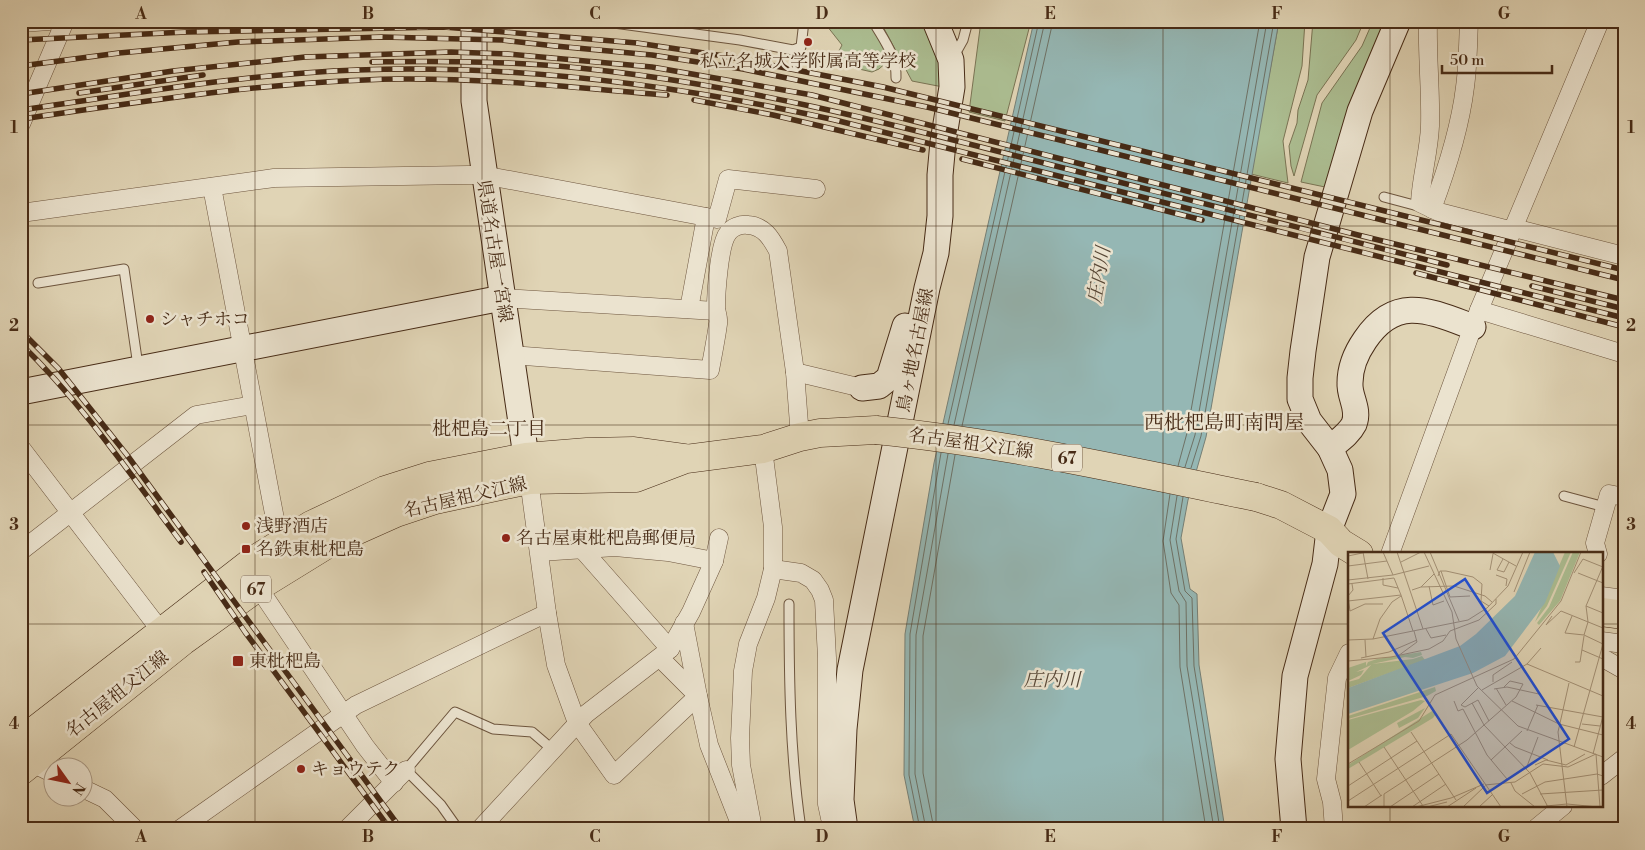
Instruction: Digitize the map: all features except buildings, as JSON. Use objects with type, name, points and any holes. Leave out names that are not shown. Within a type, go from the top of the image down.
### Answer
[{"type":"main road","name":"名古屋祖父江線","points":[[30,761],[161,631],[254,560],[282,542],[341,510],[385,490],[429,476],[528,468],[636,478],[686,459],[763,449],[800,437],[820,433],[876,430],[1027,450],[1256,497],[1281,505],[1343,542]]},
{"type":"main road","name":"名古屋祖父江線","points":[[30,761],[183,641],[302,559],[331,542],[396,513],[528,468]]},
{"type":"main road","points":[[1602,612],[1624,615]]},
{"type":"street","points":[[21,24],[49,21]]},
{"type":"street","points":[[21,124],[66,21]]},
{"type":"street","name":"県道名古屋一宮線","points":[[474,21],[474,101],[528,468]]},
{"type":"street","name":"鳥ヶ地名古屋線","points":[[844,827],[841,800],[844,729],[850,670],[927,288],[936,254],[940,216],[942,142],[952,87],[951,60],[935,21]]},
{"type":"street","points":[[1294,829],[1288,759],[1295,676],[1325,564],[1343,542],[1343,494],[1340,470],[1330,448],[1308,420],[1300,399],[1300,378],[1317,257],[1360,111],[1398,21]]},
{"type":"street","points":[[1426,206],[1421,185],[1425,170],[1430,128],[1428,21]]},
{"type":"street","points":[[1426,206],[1452,153],[1462,105],[1468,60],[1469,21]]},
{"type":"street","points":[[1391,552],[1476,319],[1600,21]]},
{"type":"street","points":[[21,213],[274,178],[484,175],[717,219],[728,179],[816,189]]},
{"type":"street","points":[[212,186],[275,519],[282,542]]},
{"type":"street","points":[[1426,206],[1624,256]]},
{"type":"street","points":[[690,309],[706,216]]},
{"type":"street","points":[[511,355],[710,370],[718,321],[716,311],[723,244],[728,233],[737,226],[748,225],[760,228],[771,237],[778,251],[794,372],[800,437]]},
{"type":"street","points":[[794,372],[862,388],[879,386],[889,378],[911,305],[927,288]]},
{"type":"street","points":[[21,392],[502,298],[716,311]]},
{"type":"street","points":[[1330,448],[1349,431],[1354,422],[1356,412],[1350,385],[1351,370],[1355,357],[1362,344],[1380,321],[1394,312],[1424,311],[1476,319],[1624,354]]},
{"type":"street","points":[[21,551],[196,415],[253,405]]},
{"type":"street","points":[[21,448],[161,631]]},
{"type":"street","points":[[753,829],[741,765],[740,738],[743,671],[748,644],[764,603],[773,569],[773,527],[763,449]]},
{"type":"street","points":[[528,468],[547,613],[556,665],[577,723],[614,775],[698,696]]},
{"type":"street","points":[[1597,552],[1595,543],[1609,494],[1624,497]]},
{"type":"street","points":[[480,829],[586,714],[665,653],[684,623],[714,561],[719,538]]},
{"type":"street","points":[[540,552],[615,547],[668,552],[714,561]]},
{"type":"street","points":[[581,548],[698,696]]},
{"type":"street","points":[[773,569],[801,573],[813,580],[824,600],[827,658],[827,804],[830,818],[844,827]]},
{"type":"street","points":[[258,588],[344,712],[365,746],[400,776],[347,829]]},
{"type":"street","points":[[1602,596],[1624,599]]},
{"type":"street","points":[[180,829],[344,712],[547,613]]},
{"type":"street","points":[[684,623],[709,745],[742,829]]},
{"type":"street","points":[[1602,641],[1624,644]]},
{"type":"street","points":[[1334,829],[1332,802],[1326,779],[1337,678],[1348,655]]},
{"type":"street","points":[[1602,658],[1624,670]]},
{"type":"street","points":[[1602,775],[1624,758]]},
{"type":"street","points":[[92,793],[106,799],[135,829]]},
{"type":"street","points":[[1535,829],[1561,808]]},
{"type":"lane","points":[[599,21],[740,40],[793,50],[801,47],[804,21]]},
{"type":"lane","points":[[873,21],[894,60],[896,78]]},
{"type":"lane","points":[[951,60],[963,40],[968,21]]},
{"type":"lane","points":[[1384,197],[1414,205],[1426,206]]},
{"type":"lane","points":[[38,283],[124,269],[138,368]]},
{"type":"lane","points":[[1564,496],[1605,507]]},
{"type":"lane","points":[[789,604],[790,710],[796,799],[801,829]]},
{"type":"lane","points":[[458,829],[442,805],[400,776],[455,712],[493,729],[532,732],[553,750]]},
{"type":"green space","points":[[823,21],[869,21],[885,48],[889,60],[879,69],[872,72],[833,63],[842,45]]},
{"type":"green space","points":[[880,21],[924,21],[936,48],[943,87],[912,81]]},
{"type":"green space","points":[[981,21],[1031,21],[1005,121],[969,112]]},
{"type":"green space","points":[[1279,21],[1305,21],[1302,66],[1283,141],[1288,183],[1251,174]]},
{"type":"green space","points":[[1313,21],[1364,21],[1356,40],[1317,95],[1294,176],[1289,146],[1308,80]]},
{"type":"green space","points":[[1373,21],[1392,21],[1325,187],[1301,182],[1322,103],[1362,46]]},
{"type":"water","name":"庄内川","points":[[1034,21],[1279,21],[1206,437],[1188,500],[1181,538],[1190,589],[1197,594],[1199,665],[1225,829],[915,829],[904,775],[905,634],[934,463]]},
{"type":"railway","points":[[21,40],[186,32],[444,27],[637,43],[724,56],[883,87],[1624,270]]},
{"type":"railway","points":[[21,66],[119,53],[238,42],[382,37],[502,40],[652,55],[743,69],[927,107],[1624,280]]},
{"type":"railway","points":[[21,94],[173,71],[305,57],[451,52],[508,54],[652,67],[812,95],[1358,235],[1624,300]]},
{"type":"railway","points":[[372,62],[485,62],[570,67],[652,77],[759,95],[919,131],[1447,265]]},
{"type":"railway","points":[[21,110],[230,80],[357,70],[477,70],[537,74],[657,87],[835,120],[1624,318]]},
{"type":"railway","points":[[79,93],[203,75]]},
{"type":"railway","points":[[21,119],[115,105],[256,88],[398,79],[465,80],[667,95]]},
{"type":"railway","points":[[694,100],[773,115],[923,150]]},
{"type":"railway","points":[[962,159],[1202,220]]},
{"type":"railway","points":[[1416,273],[1624,327]]},
{"type":"railway","points":[[1532,286],[1624,309]]},
{"type":"railway","points":[[21,331],[58,368],[127,455],[401,829]]},
{"type":"railway","points":[[21,344],[65,390],[181,542]]},
{"type":"railway","points":[[204,572],[245,632],[390,829]]},
{"type":"place","name":"私立名城大学附属高等学校","points":[[808,42]]},
{"type":"place","name":"シャチホコ","points":[[150,319]]},
{"type":"place","name":"浅野酒店","points":[[246,526]]},
{"type":"place","name":"名古屋東枇杷島郵便局","points":[[506,538]]},
{"type":"place","name":"名鉄東枇杷島","points":[[246,549]]},
{"type":"place","name":"東枇杷島","points":[[238,661]]},
{"type":"place","name":"キョウテク","points":[[301,769]]},
{"type":"district","name":"西枇杷島町南問屋","points":[[1224,422]]},
{"type":"district","name":"枇杷島二丁目","points":[[489,428]]}]
